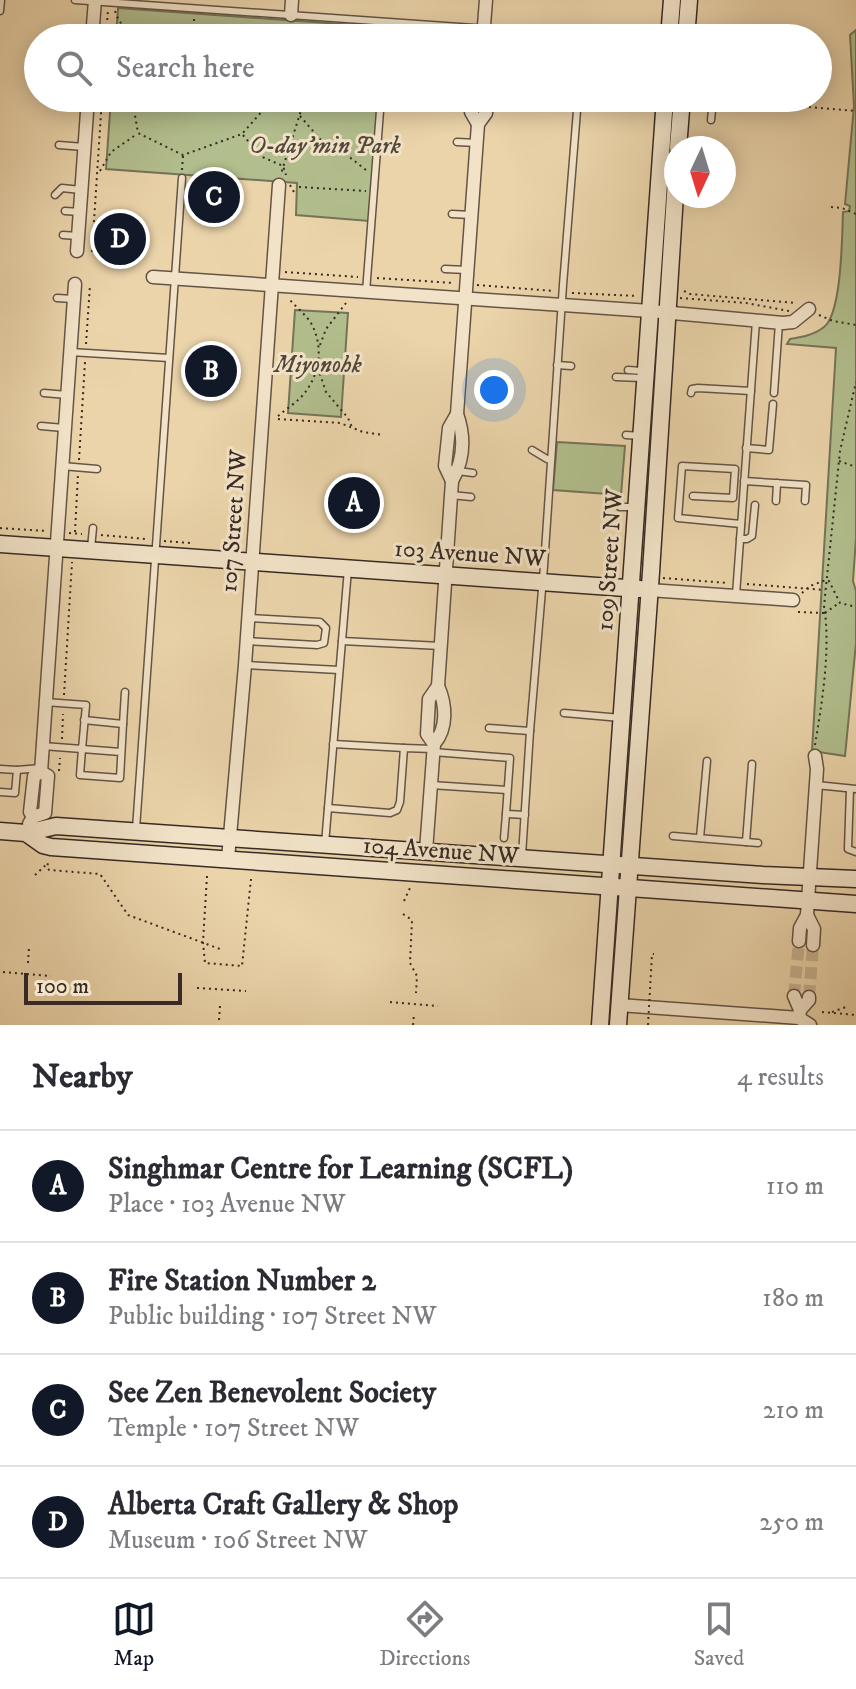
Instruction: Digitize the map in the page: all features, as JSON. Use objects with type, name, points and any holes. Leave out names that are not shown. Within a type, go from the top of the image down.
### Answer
[{"type":"main road","points":[[670,24],[672,0]]},
{"type":"main road","points":[[687,24],[689,0]]},
{"type":"main road","name":"109 Street NW","points":[[600,1025],[631,588],[628,507],[633,436],[664,302],[665,112]]},
{"type":"main road","points":[[679,136],[681,112]]},
{"type":"main road","name":"109 Street NW","points":[[618,1025],[649,590],[664,302],[673,208]]},
{"type":"main road","name":"103 Avenue NW","points":[[0,544],[649,590]]},
{"type":"main road","name":"104 Avenue NW","points":[[0,831],[56,826],[856,879]]},
{"type":"main road","name":"104 Avenue NW","points":[[28,828],[43,845],[51,847],[628,887],[808,908],[856,904]]},
{"type":"street","points":[[291,15],[292,0]]},
{"type":"street","points":[[485,24],[486,0]]},
{"type":"street","points":[[93,24],[95,1]]},
{"type":"street","points":[[77,251],[87,112]]},
{"type":"street","points":[[471,112],[478,124]]},
{"type":"street","points":[[426,851],[433,749],[442,735],[445,701],[438,686],[451,495],[455,476],[445,466],[449,428],[457,414],[478,124],[486,112]]},
{"type":"street","name":"107 Street NW","points":[[228,859],[279,185]]},
{"type":"street","points":[[153,277],[561,306],[664,302],[779,323],[793,322],[809,311]]},
{"type":"street","points":[[28,828],[34,776],[41,770],[75,284]]},
{"type":"street","name":"103 Avenue NW","points":[[649,590],[793,600]]},
{"type":"street","points":[[799,941],[800,928],[808,908],[817,769],[815,756]]},
{"type":"street","points":[[808,908],[814,929],[813,945]]},
{"type":"street","points":[[794,996],[803,1018]]},
{"type":"street","points":[[803,1018],[809,997]]},
{"type":"street","points":[[619,1005],[803,1018]]},
{"type":"lane","points":[[0,11],[1,0]]},
{"type":"lane","points":[[75,0],[396,24]]},
{"type":"lane","points":[[366,292],[372,264],[380,112]]},
{"type":"lane","points":[[522,857],[548,478],[556,430],[553,406],[558,333],[577,112]]},
{"type":"lane","points":[[711,120],[712,112]]},
{"type":"lane","points":[[378,136],[390,137]]},
{"type":"lane","points":[[457,142],[477,143]]},
{"type":"lane","points":[[59,145],[84,147]]},
{"type":"lane","points":[[136,831],[182,178]]},
{"type":"lane","points":[[55,195],[62,188],[81,190]]},
{"type":"lane","points":[[65,211],[80,212]]},
{"type":"lane","points":[[452,214],[471,215]]},
{"type":"lane","points":[[63,235],[78,236]]},
{"type":"lane","points":[[445,269],[467,270]]},
{"type":"lane","points":[[57,298],[73,299]]},
{"type":"lane","points":[[736,595],[756,321]]},
{"type":"lane","points":[[774,393],[779,323]]},
{"type":"lane","points":[[70,352],[169,358]]},
{"type":"lane","points":[[557,360],[571,366]]},
{"type":"lane","points":[[628,370],[646,375]]},
{"type":"lane","points":[[616,377],[646,375]]},
{"type":"lane","points":[[691,393],[692,389],[698,388],[751,391]]},
{"type":"lane","points":[[44,393],[67,395]]},
{"type":"lane","points":[[746,448],[769,450],[773,404]]},
{"type":"lane","points":[[41,426],[64,428]]},
{"type":"lane","points":[[532,450],[551,460]]},
{"type":"lane","points":[[62,466],[97,469]]},
{"type":"lane","points":[[693,496],[733,498],[735,469],[682,466],[678,518],[741,524]]},
{"type":"lane","points":[[455,476],[473,473]]},
{"type":"lane","points":[[744,481],[806,485],[805,501]]},
{"type":"lane","points":[[776,501],[777,483]]},
{"type":"lane","points":[[451,495],[471,497]]},
{"type":"lane","points":[[740,539],[752,536],[755,505]]},
{"type":"lane","points":[[91,550],[93,528]]},
{"type":"lane","points":[[325,844],[348,568]]},
{"type":"lane","points":[[246,641],[317,645],[324,643],[326,628],[320,622],[248,618]]},
{"type":"lane","points":[[342,641],[441,646]]},
{"type":"lane","points":[[245,665],[339,670]]},
{"type":"lane","points":[[45,702],[86,705],[80,775],[120,778],[125,692]]},
{"type":"lane","points":[[564,713],[621,718]]},
{"type":"lane","points":[[84,720],[123,724]]},
{"type":"lane","points":[[489,728],[530,731]]},
{"type":"lane","points":[[333,744],[433,749],[510,758],[504,838]]},
{"type":"lane","points":[[42,746],[121,752]]},
{"type":"lane","points":[[328,808],[390,813],[397,810],[404,748]]},
{"type":"lane","points":[[700,838],[707,761]]},
{"type":"lane","points":[[746,842],[752,764]]},
{"type":"lane","points":[[0,769],[41,770]]},
{"type":"lane","points":[[0,792],[15,793],[17,770]]},
{"type":"lane","points":[[430,784],[507,790]]},
{"type":"lane","points":[[816,785],[853,789],[848,849],[856,852]]},
{"type":"lane","points":[[506,814],[525,815]]},
{"type":"lane","points":[[673,836],[758,843]]},
{"type":"path","points":[[108,24],[110,3]]},
{"type":"path","points":[[110,3],[122,24]]},
{"type":"path","points":[[193,17],[193,24]]},
{"type":"path","points":[[832,109],[856,111]]},
{"type":"path","points":[[92,252],[101,112]]},
{"type":"path","points":[[134,112],[138,133]]},
{"type":"path","points":[[138,133],[183,155],[242,134],[261,112]]},
{"type":"path","points":[[242,134],[260,156],[283,166],[300,112]]},
{"type":"path","points":[[299,115],[320,139],[343,152],[375,178]]},
{"type":"path","points":[[97,172],[111,152],[138,133]]},
{"type":"path","points":[[182,178],[183,155]]},
{"type":"path","points":[[299,187],[375,188]]},
{"type":"path","points":[[831,207],[856,214]]},
{"type":"path","points":[[273,271],[664,302],[746,303],[809,311]]},
{"type":"path","points":[[664,302],[690,294],[792,301],[833,321],[856,325]]},
{"type":"path","points":[[289,299],[312,325],[319,346]]},
{"type":"path","points":[[346,303],[326,329],[319,346],[318,368],[326,392],[353,428]]},
{"type":"path","points":[[318,368],[305,392],[278,417],[333,422],[383,435]]},
{"type":"path","points":[[815,756],[827,640],[824,606],[826,580],[841,441],[856,382]]},
{"type":"path","points":[[839,461],[856,467]]},
{"type":"path","points":[[793,600],[810,586],[826,580]]},
{"type":"path","points":[[826,580],[840,603]]},
{"type":"path","points":[[825,613],[840,603],[856,607]]},
{"type":"path","points":[[35,875],[48,863],[49,870],[100,874],[128,915],[220,949]]},
{"type":"path","points":[[207,876],[203,942],[205,963],[223,965],[242,966],[251,879]]},
{"type":"path","points":[[404,901],[411,882]]},
{"type":"path","points":[[403,914],[412,920],[410,963],[417,976],[416,993]]},
{"type":"path","points":[[28,963],[29,947]]},
{"type":"path","points":[[648,1025],[654,954]]},
{"type":"path","points":[[222,971],[223,965]]},
{"type":"path","points":[[3,972],[51,976]]},
{"type":"path","points":[[25,1004],[27,984]]},
{"type":"path","points":[[197,988],[246,991]]},
{"type":"path","points":[[390,1002],[438,1006]]},
{"type":"path","points":[[219,1020],[220,1006]]},
{"type":"path","points":[[830,1013],[846,1007]]},
{"type":"path","points":[[822,1012],[856,1015]]},
{"type":"path","points":[[413,1025],[414,1014]]},
{"type":"green space","points":[[118,8],[341,24],[117,24]]},
{"type":"green space","points":[[856,30],[856,538],[853,581],[856,591],[856,643],[845,756],[812,751],[836,348],[787,344],[790,339],[812,334],[824,327],[830,319],[838,291],[843,212],[849,211],[850,206],[845,204],[854,106],[850,35]]},
{"type":"green space","name":"O-day'min Park","points":[[110,112],[377,112],[369,221],[296,215],[297,183],[106,169]]},
{"type":"green space","name":"Miyonohk","points":[[295,310],[348,313],[341,417],[288,413]]},
{"type":"green space","points":[[557,442],[625,446],[621,495],[553,490]]},
{"type":"tunnel","points":[[794,996],[799,941]]},
{"type":"tunnel","points":[[809,997],[813,945]]},
{"type":"place","name":"See Zen Benevolent Society","points":[[214,197]]},
{"type":"place","name":"Alberta Craft Gallery & Shop","points":[[120,239]]},
{"type":"place","name":"Fire Station Number 2","points":[[211,371]]},
{"type":"place","name":"Singhmar Centre for Learning (SCFL)","points":[[354,503]]}]
